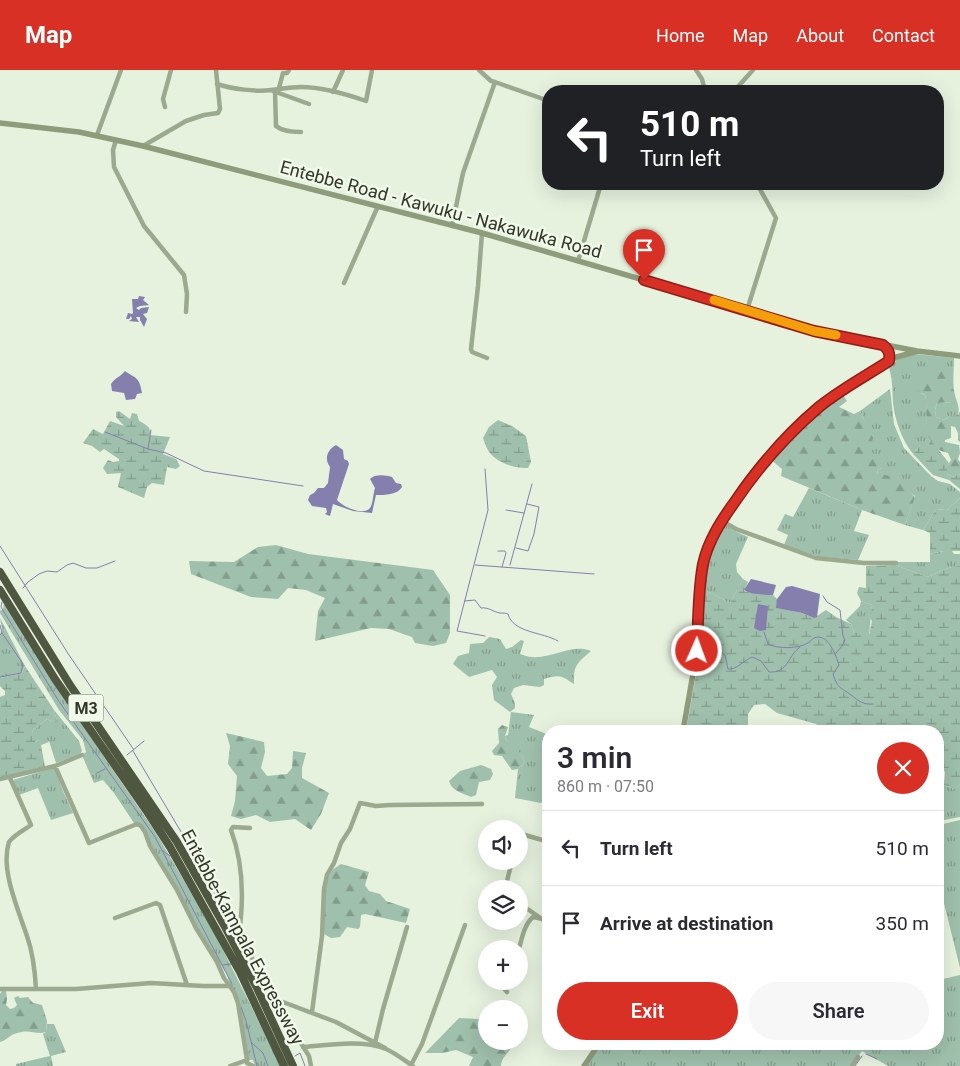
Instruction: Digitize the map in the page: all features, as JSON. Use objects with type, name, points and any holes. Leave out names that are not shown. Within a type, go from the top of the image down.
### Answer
[{"type":"highway","name":"Entebbe-Kampala Expressway","points":[[0,572],[66,678],[168,828],[257,988],[293,1066]]},
{"type":"highway","name":"Entebbe-Kampala Expressway","points":[[0,590],[55,679],[170,847],[240,972],[284,1066]]},
{"type":"main road","name":"Entebbe Road - Kawuku - Nakawuka Road","points":[[0,123],[97,136],[143,146],[482,233],[814,331],[917,351],[960,356]]},
{"type":"main road","points":[[883,345],[890,354],[889,361]]},
{"type":"main road","points":[[684,725],[697,651],[703,563],[715,532],[768,457],[820,406],[889,361],[917,351]]},
{"type":"main road","points":[[584,1066],[594,1050]]},
{"type":"street","points":[[97,136],[121,70]]},
{"type":"street","points":[[165,107],[163,99],[171,70]]},
{"type":"street","points":[[143,146],[186,121],[218,113],[220,108],[216,70]]},
{"type":"street","points":[[289,70],[287,73],[283,73],[274,90],[276,126],[291,132],[301,132]]},
{"type":"street","points":[[334,92],[343,70]]},
{"type":"street","points":[[217,84],[225,87],[274,90],[302,87],[334,92],[366,101],[372,70]]},
{"type":"street","points":[[479,70],[491,81],[542,99]]},
{"type":"street","points":[[696,70],[704,85]]},
{"type":"street","points":[[739,85],[753,70]]},
{"type":"street","points":[[452,226],[463,173],[495,82]]},
{"type":"street","points":[[274,90],[309,104]]},
{"type":"street","points":[[116,140],[113,150],[114,168],[144,226],[184,275],[187,301],[186,312]]},
{"type":"street","points":[[578,261],[600,190]]},
{"type":"street","points":[[747,310],[776,218],[760,190]]},
{"type":"street","points":[[344,284],[378,206]]},
{"type":"street","points":[[482,233],[471,351],[487,358]]},
{"type":"street","points":[[722,521],[736,530],[816,558],[864,563],[896,563]]},
{"type":"street","points":[[0,779],[54,766],[82,755]]},
{"type":"street","points":[[54,766],[89,843],[134,825],[142,828],[150,846],[177,890],[224,978],[231,986],[238,1003],[247,1060],[253,1066]]},
{"type":"street","points":[[10,778],[31,826],[9,842],[3,859],[2,871],[10,897],[28,938],[33,958],[36,989]]},
{"type":"street","points":[[312,1012],[322,936],[324,888],[327,875],[341,843],[350,829],[360,803],[376,806],[390,804],[482,804]]},
{"type":"street","points":[[239,934],[243,901],[241,866],[231,830],[232,828],[250,828]]},
{"type":"street","points":[[528,836],[542,840]]},
{"type":"street","points":[[194,872],[208,880],[312,1066]]},
{"type":"street","points":[[116,918],[156,904],[160,905],[187,985]]},
{"type":"street","points":[[528,909],[542,918]]},
{"type":"street","points":[[522,940],[530,920],[535,917],[542,919]]},
{"type":"street","points":[[275,999],[336,1022],[385,1048],[412,1065],[422,1044],[465,925]]},
{"type":"street","points":[[375,1044],[383,1009],[407,927]]},
{"type":"street","points":[[0,989],[104,988],[151,982],[231,986]]},
{"type":"street","points":[[303,1047],[346,1043],[385,1048]]},
{"type":"street","points":[[852,1066],[858,1057]]},
{"type":"street","points":[[230,1066],[247,1060]]},
{"type":"green space","points":[[916,354],[954,358],[954,386],[959,410],[958,415],[950,416],[944,420],[936,417],[937,403],[952,402],[930,383],[921,393],[925,395],[927,428],[930,439],[928,445],[920,445],[913,454],[902,436],[895,417],[892,379],[888,365],[894,360]]},
{"type":"green space","points":[[941,369],[950,373],[953,382],[954,399],[953,402],[937,403],[936,417],[944,420],[950,416],[958,415],[960,411],[960,442],[955,427],[951,426],[951,438],[945,440],[945,442],[959,445],[960,474],[952,477],[947,474],[947,466],[951,460],[948,453],[937,449],[927,431],[925,395],[915,389],[916,383],[925,380],[930,383],[932,374]]},
{"type":"green space","points":[[890,389],[894,424],[904,448],[932,477],[938,481],[950,484],[960,492],[960,498],[947,510],[936,509],[923,530],[905,525],[915,496],[878,474],[877,470],[882,468],[864,454],[864,419],[860,411]]},
{"type":"green space","points":[[842,394],[847,401],[839,407],[854,414],[860,411],[873,438],[871,445],[865,449],[864,454],[875,454],[878,457],[875,462],[881,465],[882,468],[877,470],[878,474],[894,478],[915,497],[905,525],[862,510],[781,476],[782,469],[769,458],[823,406]]},
{"type":"green space","points":[[119,411],[130,419],[132,413],[137,414],[139,421],[149,428],[150,435],[170,437],[163,454],[176,459],[180,466],[176,469],[167,467],[164,485],[152,483],[147,487],[144,498],[118,487],[121,473],[107,474],[103,468],[108,460],[113,462],[119,461],[119,459],[104,449],[100,452],[92,446],[83,443],[93,429],[103,434],[110,421],[124,426],[116,417],[116,412]]},
{"type":"green space","points":[[498,420],[512,426],[526,436],[531,462],[528,468],[508,465],[493,457],[489,452],[483,438],[489,427]]},
{"type":"green space","points":[[930,439],[949,463],[947,474],[952,477],[960,474],[960,489],[949,480],[933,475],[913,454],[920,445],[928,445]]},
{"type":"green space","points":[[809,488],[862,510],[854,531],[869,535],[858,560],[820,557],[784,545],[788,535],[777,530],[785,514],[793,517]]},
{"type":"green space","points":[[960,498],[960,551],[944,551],[930,554],[930,533],[923,530],[936,509],[947,510]]},
{"type":"green space","points":[[722,523],[748,537],[736,564],[737,572],[743,579],[730,603],[703,589],[709,555]]},
{"type":"green space","points":[[276,545],[308,554],[433,570],[450,595],[450,633],[446,643],[433,646],[415,643],[412,637],[389,629],[371,628],[315,641],[318,611],[325,598],[306,590],[288,588],[278,599],[251,597],[191,574],[189,561],[234,562],[258,547]]},
{"type":"green space","points":[[944,551],[960,554],[960,566],[948,568],[928,577],[895,565],[898,562],[930,562],[930,554]]},
{"type":"green space","points":[[895,565],[928,577],[948,568],[960,566],[960,785],[954,789],[944,785],[944,725],[817,725],[777,713],[765,704],[754,705],[748,714],[748,725],[687,725],[699,657],[703,589],[730,603],[743,579],[748,582],[744,591],[760,595],[773,595],[777,599],[777,608],[802,613],[814,618],[826,610],[851,624],[854,633],[863,632],[869,635],[872,621],[870,618],[872,605],[861,601],[857,593],[859,587],[866,588],[866,566]]},
{"type":"green space","points":[[861,601],[872,605],[869,635],[854,633],[851,624],[846,620],[860,606]]},
{"type":"green space","points":[[4,603],[49,676],[156,833],[213,930],[281,1066],[255,1066],[253,1060],[246,1060],[238,1008],[227,975],[192,919],[151,845],[146,830],[134,823],[103,780],[94,783],[82,755],[86,752],[83,740],[59,710],[0,613]]},
{"type":"green space","points":[[0,618],[25,666],[22,673],[0,678],[0,634],[2,629]]},
{"type":"green space","points":[[489,637],[500,639],[506,649],[521,640],[524,641],[520,654],[530,657],[547,656],[577,649],[591,651],[577,665],[574,673],[574,684],[557,676],[544,679],[544,685],[540,687],[523,685],[514,688],[511,694],[515,708],[510,712],[494,700],[492,685],[497,677],[492,670],[469,677],[453,664],[458,656],[469,653],[470,644],[483,643]]},
{"type":"green space","points":[[25,666],[54,710],[57,721],[55,723],[47,719],[32,731],[36,735],[35,742],[42,735],[49,742],[41,745],[45,767],[0,778],[0,697],[5,695],[5,691],[0,686],[0,678],[22,673]]},
{"type":"green space","points":[[54,710],[79,741],[82,751],[80,754],[56,763],[49,741],[39,740],[34,742],[32,731],[47,719],[53,722],[57,721]]},
{"type":"green space","points":[[511,712],[534,715],[529,727],[542,732],[541,803],[515,798],[518,769],[525,762],[514,744],[506,740],[505,736],[508,735]]},
{"type":"green space","points":[[502,725],[508,727],[505,736],[506,740],[514,743],[525,762],[518,769],[512,770],[502,756],[494,755],[492,751],[499,743],[498,729]]},
{"type":"green space","points":[[226,733],[264,742],[265,752],[261,768],[267,776],[287,774],[292,768],[293,751],[306,753],[302,768],[302,778],[329,793],[321,814],[311,830],[295,819],[270,822],[256,815],[241,819],[231,816],[235,801],[237,776],[228,764],[230,746]]},
{"type":"green space","points":[[481,765],[491,769],[493,774],[490,780],[479,782],[476,795],[471,797],[455,789],[450,784],[449,781],[460,771]]},
{"type":"green space","points":[[53,768],[73,813],[51,820],[38,788],[19,795],[13,780]]},
{"type":"green space","points":[[944,785],[954,789],[960,785],[960,817],[944,820]]},
{"type":"green space","points":[[960,820],[960,968],[944,903],[944,824]]},
{"type":"green space","points":[[341,864],[369,872],[365,885],[369,891],[380,894],[386,901],[410,909],[406,923],[365,914],[361,915],[360,927],[358,929],[347,927],[340,937],[331,938],[324,934],[327,884],[332,871]]},
{"type":"green space","points":[[960,975],[960,1066],[888,1066],[862,1051],[851,1066],[587,1066],[598,1050],[944,1050],[944,979]]},
{"type":"green space","points":[[2,991],[6,991],[6,1005],[10,1009],[17,1005],[14,998],[18,996],[20,998],[28,997],[33,1003],[42,1005],[47,1021],[46,1032],[18,1033],[0,1042],[0,994]]},
{"type":"green space","points":[[459,1018],[478,1019],[478,1050],[510,1050],[501,1062],[501,1066],[469,1066],[473,1057],[456,1050],[442,1053],[425,1053]]},
{"type":"green space","points":[[47,1024],[54,1024],[66,1052],[51,1056],[53,1066],[16,1066],[16,1064],[50,1056],[43,1034],[46,1032]]},
{"type":"shaded area","points":[[139,296],[145,297],[143,300],[149,305],[136,308],[139,310],[149,307],[147,313],[143,314],[147,319],[144,327],[140,317],[136,317],[139,322],[129,321],[132,319],[131,316],[129,319],[126,319],[128,313],[133,313],[132,299],[138,299]]},
{"type":"shaded area","points":[[125,371],[140,384],[142,393],[137,394],[135,399],[126,400],[124,393],[112,391],[111,384]]},
{"type":"shaded area","points":[[336,445],[343,450],[344,459],[349,464],[337,500],[344,505],[358,511],[370,508],[375,488],[370,479],[375,476],[392,477],[396,483],[401,484],[400,490],[387,495],[376,495],[372,513],[353,511],[333,504],[330,516],[325,514],[327,512],[326,508],[312,506],[308,500],[310,495],[318,488],[324,488],[328,483],[330,467],[327,455],[330,449]]},
{"type":"shaded area","points":[[751,579],[776,585],[773,595],[754,594],[744,590]]},
{"type":"shaded area","points":[[792,586],[820,594],[817,617],[814,618],[802,613],[776,608],[777,599],[786,587]]},
{"type":"shaded area","points":[[758,604],[768,606],[766,630],[760,631],[754,628]]},
{"type":"waterway","points":[[148,449],[151,430]]},
{"type":"waterway","points":[[105,432],[148,449],[166,453],[204,471],[303,486]]},
{"type":"waterway","points":[[485,469],[488,510],[457,631],[485,636]]},
{"type":"waterway","points":[[510,565],[532,484]]},
{"type":"waterway","points":[[516,548],[528,551],[534,534],[539,507],[527,504]]},
{"type":"waterway","points":[[506,510],[524,513]]},
{"type":"waterway","points":[[713,550],[721,527]]},
{"type":"waterway","points":[[0,546],[69,655],[134,750]]},
{"type":"waterway","points":[[498,551],[505,551],[506,553],[502,567]]},
{"type":"waterway","points":[[23,588],[39,574],[47,571],[57,572],[73,563],[86,568],[97,568],[115,561]]},
{"type":"waterway","points":[[475,565],[594,574]]},
{"type":"waterway","points":[[823,596],[827,602],[840,610],[845,640],[836,653]]},
{"type":"waterway","points":[[465,601],[475,600],[481,608],[508,614],[511,620],[522,629],[558,641]]},
{"type":"waterway","points":[[2,602],[1,607],[58,700],[155,837],[232,984]]},
{"type":"waterway","points":[[0,625],[2,633],[0,635]]},
{"type":"waterway","points":[[764,632],[768,644],[772,646],[794,647],[804,645],[814,638],[823,638],[831,646],[839,665],[833,674],[838,686],[861,702],[873,704]]},
{"type":"waterway","points":[[0,677],[21,673],[23,664],[2,633]]},
{"type":"waterway","points":[[700,651],[707,653],[720,651],[725,655],[728,669],[734,668],[752,657],[761,661],[769,672],[776,672],[784,667],[800,647]]},
{"type":"waterway","points":[[127,755],[144,741]]},
{"type":"waterway","points":[[133,751],[200,864],[199,869]]},
{"type":"waterway","points":[[97,773],[105,769]]},
{"type":"waterway","points":[[163,851],[170,856]]},
{"type":"waterway","points":[[223,965],[231,964]]},
{"type":"waterway","points":[[241,1007],[257,1066]]},
{"type":"waterway","points":[[252,1043],[263,1053],[268,1066]]},
{"type":"waterway","points":[[295,1056],[300,1053],[305,1066]]},
{"type":"waterway","points":[[866,1054],[877,1059]]},
{"type":"waterway","points":[[855,1066],[862,1056]]},
{"type":"slow traffic","points":[[714,300],[814,331],[836,335]]},
{"type":"route","points":[[644,280],[814,331],[883,345],[890,354],[889,361],[820,406],[791,433],[768,457],[749,481],[722,521],[715,532],[703,563],[697,651]]}]
